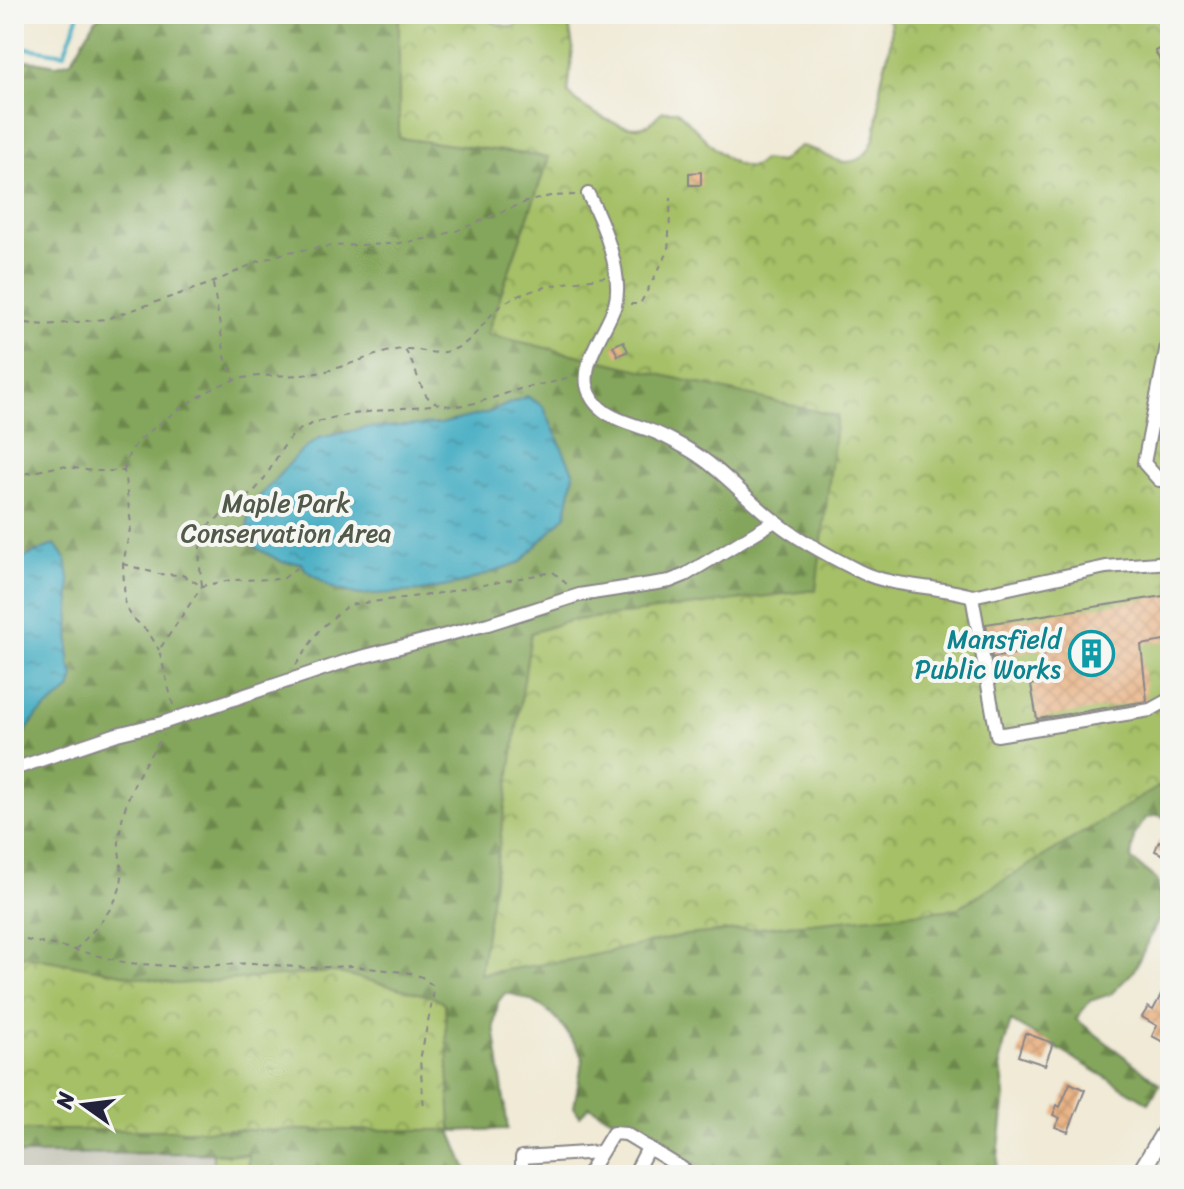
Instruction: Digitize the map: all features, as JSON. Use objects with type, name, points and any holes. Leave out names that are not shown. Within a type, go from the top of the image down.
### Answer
[{"type":"main road","points":[[1139,1175],[1170,1123]]},
{"type":"lane","points":[[588,194],[605,227],[617,289],[615,304],[589,365],[587,383],[593,400],[613,418],[659,434],[706,459],[775,521],[861,572],[904,584],[950,589],[972,596],[1106,567],[1170,562]]},
{"type":"lane","points":[[1170,330],[1144,463],[1159,480],[1170,479]]},
{"type":"lane","points":[[14,769],[117,734],[176,719],[350,660],[488,624],[579,595],[670,581],[775,521]]},
{"type":"lane","points":[[972,596],[997,735],[1150,710],[1170,699]]},
{"type":"lane","points":[[591,1175],[591,1169],[613,1133],[626,1134],[693,1175]]},
{"type":"lane","points":[[634,1175],[648,1148]]},
{"type":"lane","points":[[522,1175],[522,1157],[601,1152]]},
{"type":"path","points":[[14,322],[46,325],[106,319],[212,283],[259,261],[288,252],[425,239],[456,231],[526,202],[550,196],[588,194]]},
{"type":"path","points":[[615,304],[640,304],[668,252],[671,198]]},
{"type":"path","points":[[75,950],[104,918],[118,894],[122,881],[119,844],[123,807],[143,763],[176,719],[159,650],[149,633],[125,606],[123,564],[131,524],[124,471],[135,444],[177,412],[234,379],[259,375],[315,374],[405,349],[438,355],[460,348],[480,330],[496,309],[516,297],[562,283],[615,276]]},
{"type":"path","points":[[212,283],[225,357],[234,379]]},
{"type":"path","points":[[405,349],[427,395],[439,404]]},
{"type":"path","points":[[159,650],[202,586],[200,544],[205,528],[256,490],[270,473],[286,442],[303,427],[323,420],[439,404],[481,404],[518,389],[564,380],[589,365]]},
{"type":"path","points":[[14,476],[61,466],[93,471],[124,471]]},
{"type":"path","points":[[123,564],[159,574],[182,575],[202,586],[231,580],[283,579],[301,564]]},
{"type":"path","points":[[285,682],[320,629],[348,605],[435,594],[553,572],[579,595]]},
{"type":"path","points":[[14,938],[127,963],[184,967],[253,963],[306,968],[352,966],[422,977],[432,985],[433,997],[420,1060],[424,1108]]},
{"type":"shaded area","points":[[213,1153],[213,1175],[14,1175],[14,1154]]},
{"type":"green space","name":"Maple Park Conservation Area","points":[[103,14],[399,14],[399,138],[549,157],[487,334],[837,415],[831,468],[1170,14],[1170,819],[1157,815],[1146,818],[1134,836],[1131,859],[1157,880],[1164,910],[1133,972],[1111,994],[1090,1001],[1076,1019],[1160,1084],[1149,1103],[1011,1021],[1000,1060],[1005,1095],[996,1175],[714,1175],[589,1106],[580,1116],[574,1107],[583,1057],[552,1014],[532,1001],[505,993],[498,1002],[494,1026],[508,1129],[451,1131],[469,1175],[248,1175],[249,1155],[14,1154],[14,1130],[379,1130],[14,985],[14,58],[57,65],[71,61],[96,19]],"holes":[[[790,594],[531,633],[569,621]]]},
{"type":"green space","points":[[399,14],[476,14],[512,27],[534,14],[567,14],[573,47],[568,93],[575,99],[606,119],[629,126],[640,127],[649,124],[663,111],[677,111],[730,160],[753,167],[762,160],[780,162],[800,146],[842,162],[859,159],[867,152],[876,130],[881,82],[891,36],[890,21],[880,14],[1170,14],[1170,780],[956,909],[686,935],[575,959],[480,974],[531,633],[569,621],[816,590],[837,416],[487,334],[549,157],[399,138]]},
{"type":"green space","points":[[14,954],[176,984],[335,972],[433,997],[445,1004],[451,1130],[14,1130]]},
{"type":"green space","points":[[213,1153],[249,1155],[248,1175],[213,1175]]},
{"type":"water","points":[[527,396],[543,406],[574,474],[566,515],[521,562],[459,584],[421,591],[359,595],[332,588],[301,563],[282,562],[258,549],[249,539],[250,507],[299,453],[319,438],[365,428],[440,424],[490,412]]},
{"type":"water","points":[[55,544],[66,560],[70,584],[69,663],[74,676],[70,690],[38,715],[14,747],[14,562]]},
{"type":"building","points":[[1170,43],[1170,79],[1155,51]]},
{"type":"building","points":[[701,172],[701,185],[689,185],[689,173]]},
{"type":"building","points":[[623,341],[628,351],[618,356],[613,346]]},
{"type":"building","name":"Mansfield Public Works","points":[[1170,595],[1170,640],[1141,645],[1147,701],[1037,719],[1031,685],[1048,681],[1041,649],[992,658],[986,624]]},
{"type":"building","points":[[1159,841],[1170,846],[1170,858],[1155,851]]},
{"type":"building","points":[[1162,993],[1170,997],[1170,1007],[1165,1016],[1170,1019],[1170,1033],[1165,1043],[1152,1036],[1157,1026],[1142,1017],[1148,1007],[1153,1010]]},
{"type":"building","points":[[1025,1033],[1053,1043],[1045,1065],[1018,1056]]},
{"type":"building","points":[[1070,1083],[1085,1090],[1068,1132],[1055,1127],[1060,1118],[1053,1115],[1057,1105],[1060,1107]]},
{"type":"waterway","points":[[14,46],[64,54],[79,14]]},
{"type":"place","name":"Mansfield Public Works","points":[[1092,654]]}]
